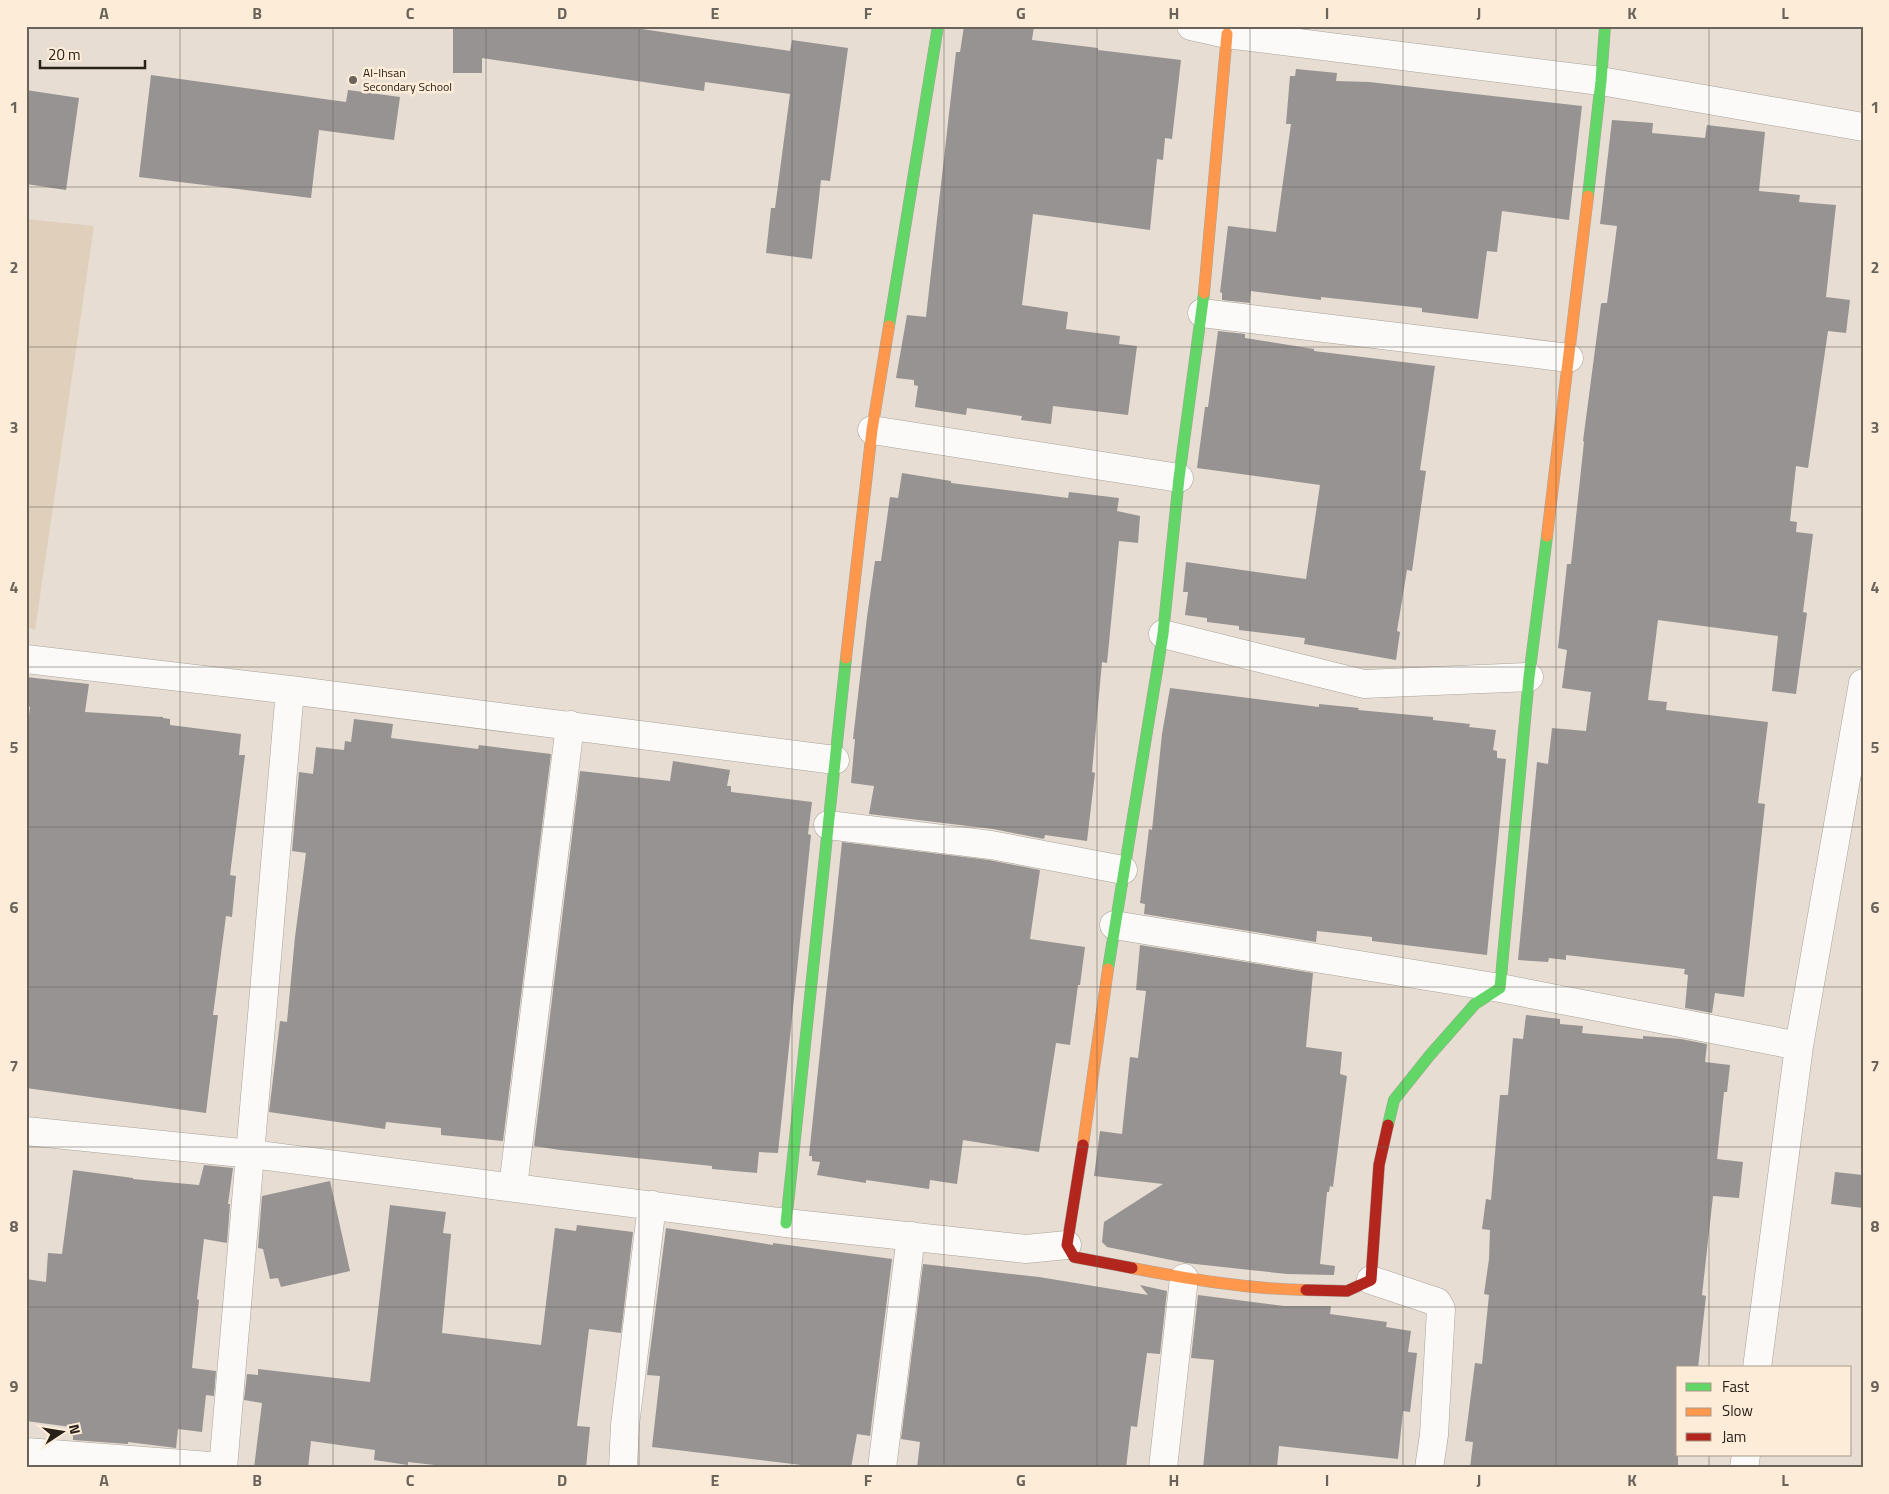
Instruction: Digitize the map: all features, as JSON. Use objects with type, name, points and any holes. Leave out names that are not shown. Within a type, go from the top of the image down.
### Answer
[{"type":"street","points":[[786,1223],[872,430],[938,26]]},
{"type":"street","points":[[1191,26],[1227,34],[1601,81],[1863,127]]},
{"type":"street","points":[[1500,988],[1529,677],[1569,358],[1601,81],[1605,26]]},
{"type":"street","points":[[1227,34],[1202,313],[1179,478],[1163,634],[1114,925],[1067,1245],[1074,1257],[1184,1278],[1286,1290],[1347,1292],[1372,1280],[1437,1302],[1441,1309],[1434,1435],[1430,1468]]},
{"type":"street","points":[[1202,313],[1569,358]]},
{"type":"street","points":[[872,430],[1179,478]]},
{"type":"street","points":[[1163,634],[1364,684],[1529,677]]},
{"type":"street","points":[[26,659],[290,690],[835,760]]},
{"type":"street","points":[[1757,1366],[1799,1046],[1863,685]]},
{"type":"street","points":[[26,1452],[223,1467],[290,690]]},
{"type":"street","points":[[513,1187],[570,726]]},
{"type":"street","points":[[828,825],[991,845],[1123,870]]},
{"type":"street","points":[[1114,925],[1500,988],[1799,1046]]},
{"type":"street","points":[[1372,1280],[1379,1165],[1394,1100],[1430,1055],[1475,1004],[1500,988]]},
{"type":"street","points":[[26,1131],[251,1154],[786,1223],[1026,1249],[1067,1245]]},
{"type":"street","points":[[623,1468],[625,1425],[652,1205]]},
{"type":"street","points":[[882,1468],[912,1236]]},
{"type":"street","points":[[1164,1468],[1184,1278]]},
{"type":"shaded area","points":[[26,219],[94,226],[35,630],[26,627]]},
{"type":"building","points":[[453,26],[622,26],[790,51],[792,40],[848,48],[830,181],[821,180],[812,259],[766,253],[771,208],[775,208],[790,94],[705,82],[704,91],[482,58],[482,73],[453,73]]},
{"type":"building","points":[[964,26],[1034,26],[1032,40],[1181,60],[1172,139],[1165,138],[1163,160],[1157,159],[1150,230],[1033,214],[1022,305],[1068,312],[1066,329],[1120,336],[1119,344],[1137,346],[1128,415],[1053,406],[1051,424],[1021,420],[1022,416],[967,408],[966,415],[915,407],[918,386],[914,385],[914,380],[896,378],[907,315],[926,317],[956,52],[960,52]]},
{"type":"building","points":[[1296,69],[1337,73],[1336,81],[1369,82],[1582,106],[1569,220],[1502,211],[1497,252],[1487,251],[1478,319],[1422,312],[1422,308],[1321,297],[1321,300],[1251,291],[1250,303],[1222,300],[1222,293],[1220,292],[1228,226],[1276,232],[1291,124],[1286,124],[1290,76],[1295,76]]},
{"type":"building","points":[[151,75],[346,102],[348,90],[400,97],[394,140],[319,130],[311,198],[139,177]]},
{"type":"building","points":[[26,90],[79,98],[66,190],[26,184]]},
{"type":"building","points":[[1612,120],[1653,123],[1652,133],[1705,138],[1707,125],[1765,132],[1759,191],[1800,195],[1799,202],[1836,205],[1826,297],[1850,300],[1846,333],[1828,331],[1808,468],[1796,466],[1790,521],[1797,522],[1796,532],[1813,534],[1803,612],[1807,613],[1796,694],[1772,691],[1778,636],[1658,620],[1648,700],[1667,702],[1666,710],[1768,722],[1758,803],[1765,804],[1744,997],[1715,993],[1712,1013],[1685,1008],[1688,975],[1684,974],[1685,969],[1566,955],[1566,960],[1549,958],[1548,962],[1518,960],[1537,762],[1548,764],[1552,728],[1586,731],[1591,692],[1562,688],[1567,650],[1558,648],[1567,564],[1571,564],[1583,441],[1601,304],[1607,303],[1617,226],[1600,224]]},
{"type":"building","points":[[1218,331],[1245,334],[1245,338],[1314,349],[1314,351],[1435,366],[1420,470],[1426,471],[1412,571],[1407,570],[1397,631],[1400,632],[1396,660],[1304,644],[1305,638],[1239,630],[1239,626],[1207,622],[1207,618],[1185,615],[1188,592],[1183,592],[1186,562],[1306,579],[1320,485],[1197,468],[1205,407],[1208,407]]},
{"type":"building","points":[[902,473],[951,481],[951,483],[1068,498],[1069,492],[1119,498],[1117,511],[1140,516],[1138,543],[1119,541],[1107,663],[1102,662],[1092,772],[1095,773],[1087,841],[1045,835],[1044,839],[993,829],[869,814],[874,786],[851,783],[855,739],[853,739],[875,561],[881,561],[890,497],[898,498]]},
{"type":"building","points":[[26,677],[89,684],[85,712],[163,717],[170,719],[170,725],[241,734],[239,755],[245,755],[230,875],[236,876],[232,917],[226,916],[213,1015],[218,1015],[206,1113],[26,1088],[26,737],[30,707],[26,706]]},
{"type":"building","points":[[1170,688],[1319,707],[1319,704],[1359,708],[1358,710],[1433,717],[1433,720],[1470,724],[1469,727],[1496,730],[1493,750],[1497,751],[1497,758],[1506,759],[1487,955],[1372,941],[1372,937],[1317,931],[1316,942],[1144,914],[1145,904],[1140,903],[1149,829],[1152,830],[1162,734]]},
{"type":"building","points":[[354,719],[393,724],[391,738],[478,749],[479,745],[551,754],[503,1141],[441,1135],[441,1128],[386,1122],[385,1129],[269,1112],[280,1021],[287,1022],[295,937],[306,853],[292,851],[299,772],[313,774],[316,747],[344,750],[345,741],[351,742]]},
{"type":"building","points":[[673,761],[730,770],[727,786],[731,786],[731,792],[812,802],[808,834],[811,835],[778,1153],[759,1152],[757,1173],[712,1169],[712,1166],[534,1146],[580,771],[670,781]]},
{"type":"building","points":[[842,842],[989,860],[1040,870],[1030,939],[1085,947],[1070,1045],[1056,1043],[1039,1152],[963,1140],[957,1184],[930,1180],[929,1189],[866,1180],[866,1183],[817,1175],[820,1162],[812,1161],[812,1156],[809,1156]]},
{"type":"building","points":[[1140,945],[1313,973],[1306,1047],[1342,1052],[1340,1074],[1347,1076],[1333,1187],[1330,1186],[1329,1192],[1327,1192],[1320,1264],[1335,1266],[1334,1275],[1287,1274],[1186,1263],[1107,1247],[1102,1242],[1104,1222],[1163,1184],[1094,1176],[1100,1131],[1122,1134],[1130,1057],[1138,1058],[1146,991],[1136,990]]},
{"type":"building","points":[[1526,1015],[1560,1019],[1560,1024],[1583,1026],[1582,1033],[1643,1039],[1643,1036],[1681,1039],[1707,1044],[1705,1062],[1730,1065],[1727,1092],[1724,1092],[1717,1159],[1743,1162],[1739,1198],[1713,1196],[1702,1295],[1706,1296],[1698,1366],[1676,1366],[1676,1456],[1678,1456],[1678,1468],[1470,1468],[1473,1442],[1465,1441],[1475,1363],[1482,1364],[1489,1295],[1484,1294],[1489,1259],[1490,1230],[1482,1229],[1486,1199],[1491,1200],[1500,1095],[1508,1095],[1513,1038],[1523,1039]]},
{"type":"building","points":[[204,1165],[233,1168],[228,1204],[230,1204],[227,1243],[204,1239],[192,1368],[216,1371],[214,1396],[206,1395],[202,1432],[178,1429],[176,1448],[128,1442],[128,1444],[73,1440],[73,1436],[70,1436],[71,1427],[26,1421],[26,1279],[46,1282],[48,1253],[62,1254],[73,1170],[133,1179],[199,1185]]},
{"type":"building","points":[[1835,1172],[1863,1175],[1863,1208],[1831,1204]]},
{"type":"building","points":[[330,1181],[350,1271],[281,1287],[278,1278],[270,1279],[263,1249],[258,1248],[262,1196]]},
{"type":"building","points":[[390,1205],[446,1212],[443,1233],[451,1234],[442,1333],[541,1345],[555,1228],[576,1231],[577,1225],[633,1232],[621,1333],[589,1329],[577,1426],[590,1427],[586,1468],[461,1468],[408,1462],[408,1465],[374,1460],[375,1450],[311,1441],[308,1468],[254,1468],[262,1403],[244,1400],[247,1374],[258,1375],[258,1369],[370,1382]]},
{"type":"building","points":[[666,1228],[773,1245],[773,1243],[892,1259],[870,1436],[857,1434],[851,1468],[826,1468],[652,1447],[660,1376],[647,1375]]},
{"type":"building","points":[[923,1264],[1039,1277],[1148,1295],[1140,1285],[1167,1291],[1160,1354],[1147,1353],[1137,1427],[1131,1426],[1126,1468],[917,1468],[920,1442],[901,1439]]},
{"type":"building","points":[[1198,1295],[1284,1306],[1331,1306],[1330,1314],[1387,1322],[1386,1327],[1411,1331],[1408,1352],[1417,1353],[1410,1412],[1403,1411],[1398,1459],[1279,1446],[1277,1468],[1203,1468],[1214,1360],[1191,1358]]},
{"type":"traffic: fast","points":[[889,326],[938,26]]},
{"type":"traffic: fast","points":[[1588,196],[1605,26]]},
{"type":"traffic: fast","points":[[1108,969],[1163,634],[1179,478],[1204,293]]},
{"type":"traffic: fast","points":[[1388,1125],[1394,1100],[1430,1055],[1475,1004],[1500,988],[1529,677],[1547,536]]},
{"type":"traffic: fast","points":[[786,1223],[846,658]]},
{"type":"traffic: slow","points":[[1204,293],[1227,34]]},
{"type":"traffic: slow","points":[[1547,536],[1588,196]]},
{"type":"traffic: slow","points":[[846,658],[872,430],[889,326]]},
{"type":"traffic: slow","points":[[1083,1145],[1108,969]]},
{"type":"traffic: slow","points":[[1132,1268],[1219,1283],[1262,1288],[1306,1290]]},
{"type":"traffic: jam","points":[[1306,1290],[1347,1291],[1371,1280],[1379,1165],[1388,1125]]},
{"type":"traffic: jam","points":[[1083,1145],[1067,1245],[1074,1257],[1132,1268]]},
{"type":"place","name":"Al-Ihsan Secondary School","points":[[353,80]]}]
